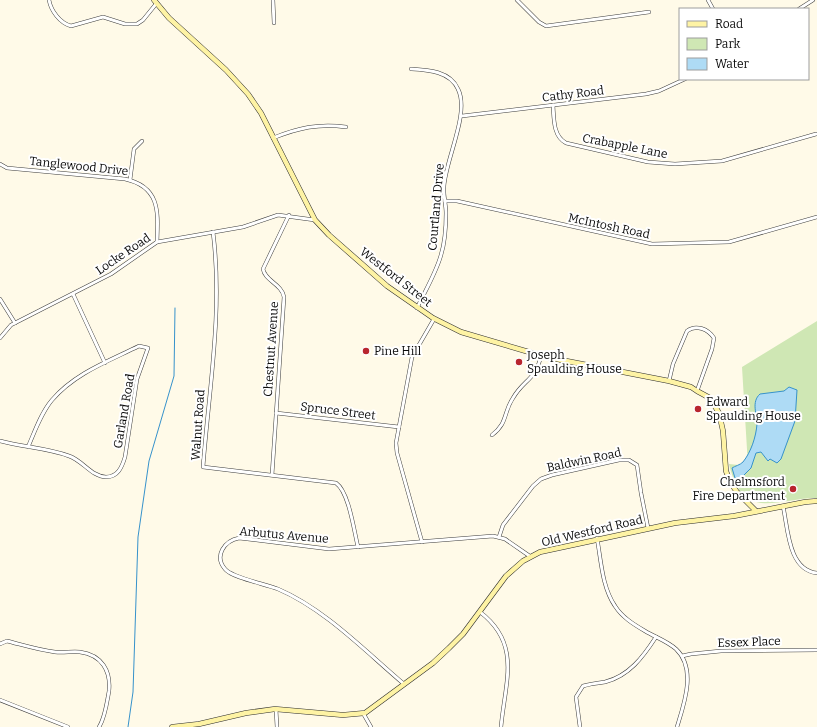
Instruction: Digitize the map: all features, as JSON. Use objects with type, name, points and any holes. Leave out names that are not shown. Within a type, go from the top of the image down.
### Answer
[{"type":"main road","name":"Westford Street","points":[[155,2],[182,31],[226,70],[242,87],[261,113],[315,220],[329,235],[387,286],[417,308],[461,332],[541,356],[669,381],[697,390],[710,398],[719,413],[726,471],[730,482],[737,492],[756,511]]},
{"type":"main road","name":"Old Westford Road","points":[[172,727],[180,727],[276,709],[343,715],[363,713],[404,684],[449,648],[463,634],[506,576],[523,561],[530,557],[555,548],[648,528],[675,523],[734,516],[817,501]]},
{"type":"street","points":[[49,0],[51,8],[60,20],[71,26],[106,17],[125,24],[137,24],[143,20],[155,2]]},
{"type":"street","points":[[273,0],[274,23]]},
{"type":"street","points":[[517,0],[539,22],[546,26],[649,12]]},
{"type":"street","points":[[801,8],[813,0]]},
{"type":"street","name":"Courtland Drive","points":[[411,69],[438,72],[453,81],[460,96],[463,108],[446,170],[444,187],[445,232],[440,256],[417,308]]},
{"type":"street","name":"Cathy Road","points":[[462,116],[646,94],[659,91],[683,80]]},
{"type":"street","name":"Crabapple Lane","points":[[553,105],[557,134],[561,140],[566,143],[658,164],[722,161],[816,134]]},
{"type":"street","points":[[273,138],[296,129],[311,126],[346,127]]},
{"type":"street","points":[[130,180],[134,149],[142,141]]},
{"type":"street","name":"Tanglewood Drive","points":[[0,164],[7,168],[130,180],[143,187],[155,201],[158,212],[157,242]]},
{"type":"street","name":"McIntosh Road","points":[[445,202],[457,201],[652,244],[729,242],[817,217]]},
{"type":"street","name":"Locke Road","points":[[0,338],[8,328],[15,323],[73,294],[127,264],[145,249],[157,242],[243,227],[278,214],[315,220]]},
{"type":"street","name":"Chestnut Avenue","points":[[272,475],[284,297],[281,289],[264,274],[263,269],[289,215]]},
{"type":"street","name":"Walnut Road","points":[[213,232],[217,259],[216,304],[203,467],[326,481],[339,485],[347,501],[358,547]]},
{"type":"street","points":[[73,294],[105,363]]},
{"type":"street","points":[[0,299],[15,323]]},
{"type":"street","points":[[422,542],[397,453],[396,443],[412,357],[434,318]]},
{"type":"street","points":[[669,381],[673,364],[687,331],[696,327],[712,334],[714,338],[712,349],[697,390]]},
{"type":"street","name":"Garland Road","points":[[0,441],[70,456],[101,477],[108,478],[116,475],[122,466],[125,457],[138,379],[148,348],[139,346],[70,383],[52,400],[28,446]]},
{"type":"street","points":[[492,435],[501,428],[512,400],[538,369],[541,356]]},
{"type":"street","name":"Spruce Street","points":[[276,413],[399,427]]},
{"type":"street","name":"Baldwin Road","points":[[499,537],[503,525],[533,486],[541,479],[566,472],[629,460],[634,462],[639,470],[641,492],[648,528]]},
{"type":"street","points":[[783,506],[797,561],[802,568],[811,573],[817,574]]},
{"type":"street","points":[[499,537],[530,557]]},
{"type":"street","name":"Arbutus Avenue","points":[[404,684],[335,626],[305,604],[275,588],[230,574],[223,567],[220,558],[225,544],[239,538],[314,548],[358,547],[499,537]]},
{"type":"street","points":[[597,538],[606,584],[612,602],[622,614],[634,624],[676,649],[682,656],[687,672],[687,686],[685,700],[677,727]]},
{"type":"street","points":[[480,612],[490,620],[504,639],[508,651],[508,667],[501,727]]},
{"type":"street","points":[[580,727],[576,697],[583,686],[605,682],[626,673],[644,656],[656,637]]},
{"type":"street","points":[[0,644],[7,641],[57,652],[80,652],[97,658],[104,664],[108,672],[110,684],[108,699],[99,727]]},
{"type":"street","name":"Essex Place","points":[[682,656],[721,651],[817,650]]},
{"type":"street","points":[[0,700],[68,727]]},
{"type":"street","points":[[276,709],[277,727]]},
{"type":"street","points":[[363,713],[371,727]]},
{"type":"green space","points":[[817,321],[817,498],[775,503],[752,501],[743,494],[735,482],[729,464],[748,466],[742,367]]},
{"type":"water","points":[[789,387],[797,390],[795,421],[781,459],[777,463],[770,459],[768,461],[761,452],[756,453],[751,468],[739,480],[735,478],[732,468],[743,462],[751,449],[756,434],[757,424],[755,404],[757,397],[760,394],[784,391]]},
{"type":"waterway","points":[[128,727],[133,692],[138,537],[149,461],[174,376],[175,308]]},
{"type":"place","name":"Pine Hill","points":[[366,351]]},
{"type":"place","name":"Joseph Spaulding House","points":[[519,362]]},
{"type":"place","name":"Edward Spaulding House","points":[[698,409]]},
{"type":"place","name":"Chelmsford Fire Department","points":[[793,489]]}]
